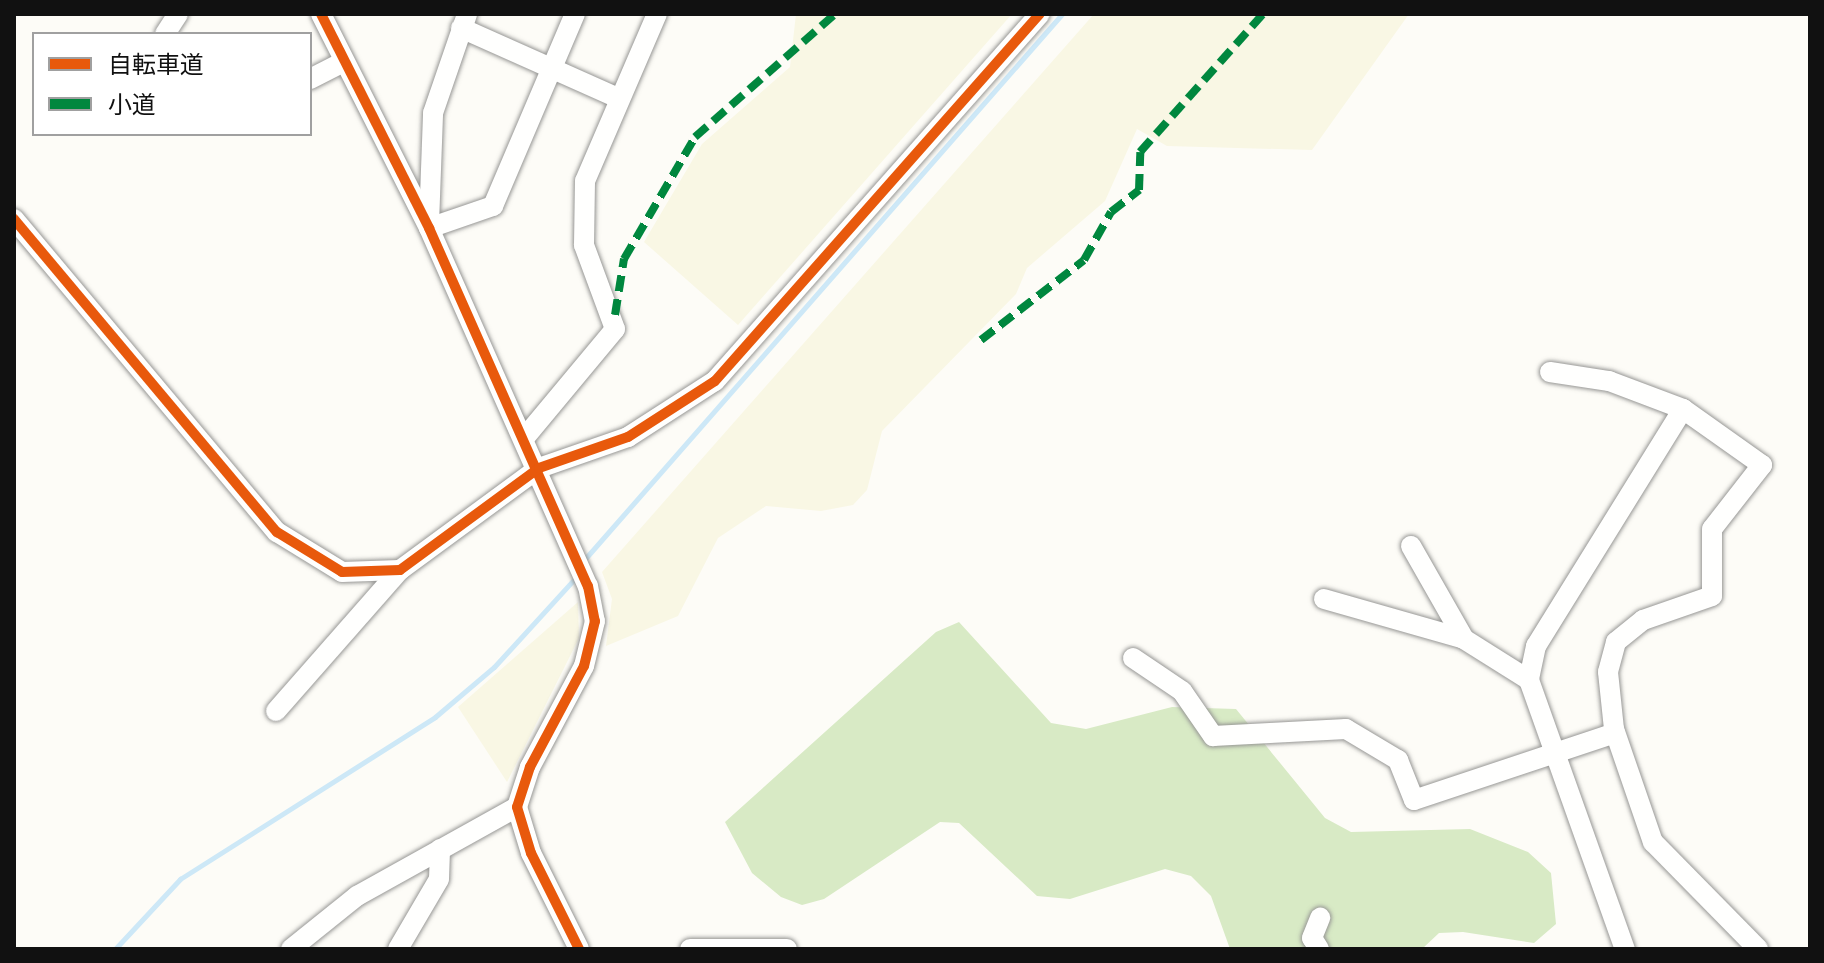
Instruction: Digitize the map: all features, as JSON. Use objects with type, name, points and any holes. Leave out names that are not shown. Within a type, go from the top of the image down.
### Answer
[{"type":"street","points":[[166,32],[178,14]]},
{"type":"street","points":[[321,14],[429,228],[579,558],[595,621],[584,666],[530,767],[517,807],[531,853],[579,949]]},
{"type":"street","points":[[429,228],[493,206],[575,14]]},
{"type":"street","points":[[526,436],[615,329],[584,245],[587,173],[657,14]]},
{"type":"street","points":[[276,711],[400,570],[539,468],[651,426],[715,381],[1040,14]]},
{"type":"street","points":[[429,228],[433,113],[464,21],[551,69],[618,98]]},
{"type":"street","points":[[312,78],[344,62]]},
{"type":"street","points":[[14,219],[277,532],[342,572],[400,570]]},
{"type":"street","points":[[1550,372],[1609,381],[1683,409],[1762,465],[1712,529],[1712,596],[1643,620],[1616,642],[1608,672],[1615,733],[1658,850],[1758,949]]},
{"type":"street","points":[[1625,949],[1529,680],[1536,646],[1683,409]]},
{"type":"street","points":[[1411,546],[1464,639]]},
{"type":"street","points":[[1324,599],[1464,639],[1529,680]]},
{"type":"street","points":[[1133,658],[1182,691],[1213,736],[1346,729],[1398,760],[1414,800],[1615,733]]},
{"type":"street","points":[[291,949],[357,896],[517,807]]},
{"type":"street","points":[[398,949],[439,879],[440,849]]},
{"type":"street","points":[[1319,949],[1312,938],[1320,918]]},
{"type":"street","points":[[690,949],[787,949]]},
{"type":"shaded area","points":[[796,14],[1012,14],[738,325],[644,242],[702,144],[790,67]]},
{"type":"shaded area","points":[[1094,14],[1409,14],[1312,150],[1167,146],[1137,129],[1105,201],[1027,268],[1016,294],[882,431],[867,490],[853,505],[821,511],[766,506],[718,538],[678,616],[606,646],[612,599],[602,572]]},
{"type":"shaded area","points":[[578,602],[579,638],[507,782],[458,707]]},
{"type":"green space","points":[[959,622],[1051,723],[1086,729],[1172,707],[1236,709],[1325,818],[1351,832],[1470,829],[1528,852],[1551,873],[1556,924],[1534,943],[1463,932],[1439,933],[1422,949],[1230,949],[1211,896],[1191,876],[1165,869],[1070,899],[1037,896],[959,823],[940,822],[824,899],[802,905],[781,897],[752,873],[725,822],[936,632]]},
{"type":"waterway","points":[[584,560],[1062,14]]},
{"type":"waterway","points":[[115,949],[180,879],[435,717],[494,667],[577,576]]},
{"type":"marked path","points":[[615,315],[624,259],[695,137],[835,14]]},
{"type":"marked path","points":[[981,340],[1084,260],[1111,212],[1139,190],[1140,152],[1263,14]]},
{"type":"cycle path","points":[[321,14],[429,228],[588,586],[595,621],[584,666],[530,767],[517,807],[531,853],[579,949]]},
{"type":"cycle path","points":[[14,219],[277,532],[342,572],[400,570],[539,468],[628,437],[715,381],[1040,14]]}]
